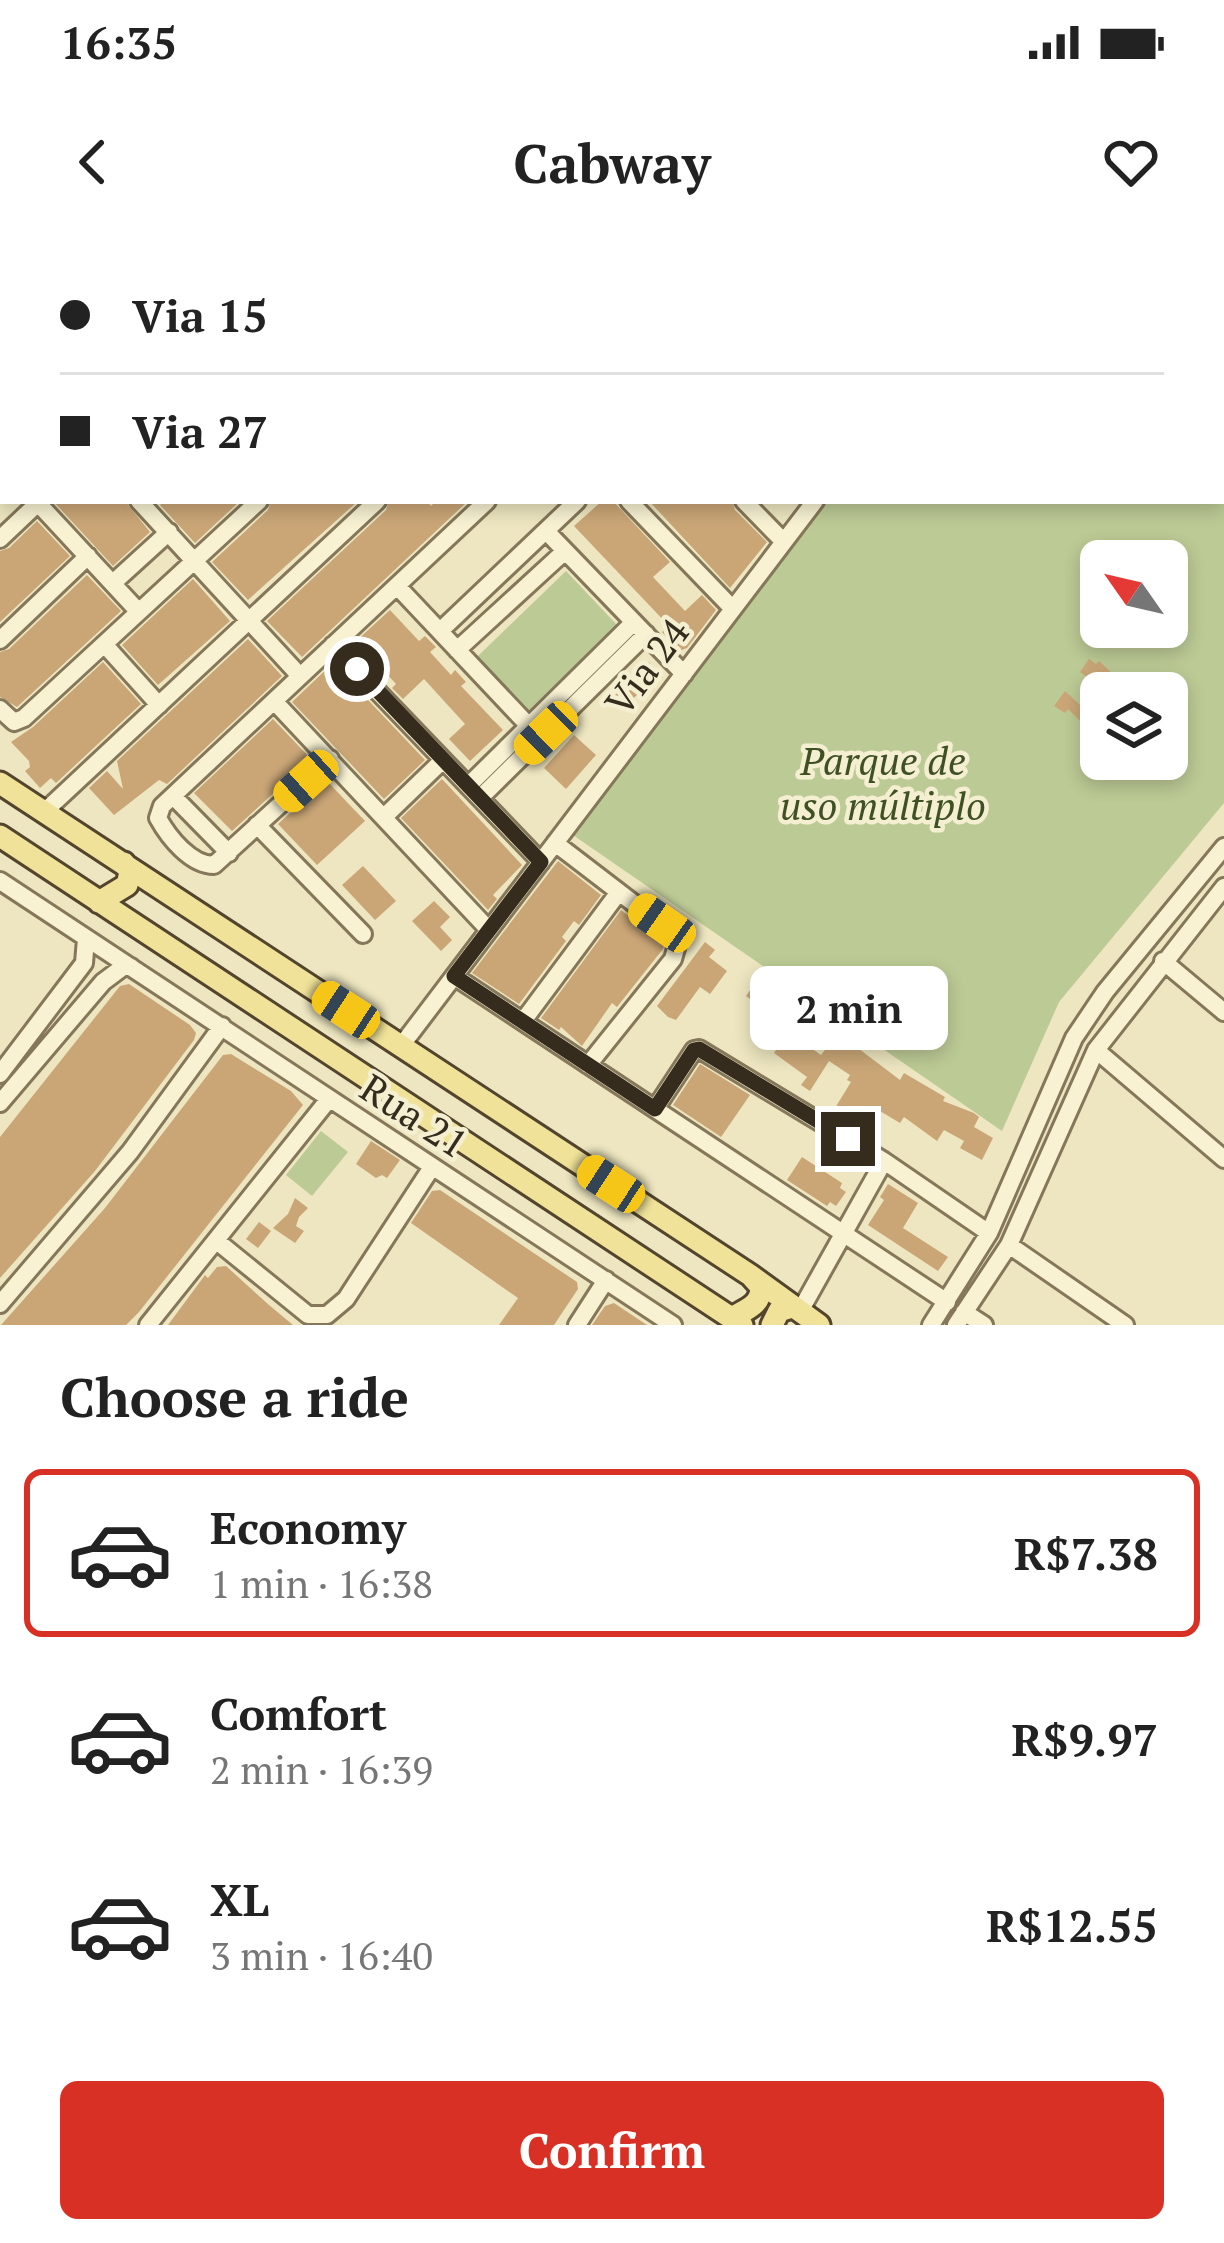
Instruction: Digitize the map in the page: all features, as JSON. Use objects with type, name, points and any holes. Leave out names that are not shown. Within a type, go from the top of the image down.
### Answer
[{"type":"main road","points":[[0,782],[750,1275],[759,1282],[760,1295],[752,1308],[737,1322],[0,836]]},
{"type":"main road","points":[[99,902],[127,885],[130,872],[124,862]]},
{"type":"main road","points":[[750,1275],[819,1325]]},
{"type":"main road","points":[[772,1325],[779,1311],[795,1310]]},
{"type":"street","points":[[0,539],[35,504]]},
{"type":"street","points":[[39,504],[138,611]]},
{"type":"street","points":[[146,504],[192,562],[300,676]]},
{"type":"street","points":[[5,714],[17,722],[24,718],[256,504]]},
{"type":"street","points":[[44,812],[374,504]]},
{"type":"street","points":[[330,759],[214,865],[198,862],[161,826],[158,814],[168,801],[484,504]]},
{"type":"street","points":[[440,631],[574,504]]},
{"type":"street","points":[[632,504],[733,609]]},
{"type":"street","points":[[747,504],[784,542]]},
{"type":"street","name":"Via 24","points":[[401,1046],[813,504]]},
{"type":"street","points":[[546,531],[684,674]]},
{"type":"street","points":[[114,583],[169,532]]},
{"type":"street","points":[[457,650],[565,550]]},
{"type":"street","points":[[0,640],[88,556]]},
{"type":"street","points":[[397,586],[529,726]]},
{"type":"street","points":[[474,792],[529,726],[640,628]]},
{"type":"street","points":[[474,792],[640,628]]},
{"type":"street","points":[[104,644],[159,704]]},
{"type":"street","points":[[333,645],[541,862]]},
{"type":"street","points":[[274,701],[489,930]]},
{"type":"street","points":[[384,817],[443,760]]},
{"type":"street","points":[[168,801],[229,853]]},
{"type":"street","points":[[257,825],[363,934]]},
{"type":"street","points":[[555,843],[676,934],[680,947],[588,1065]]},
{"type":"street","points":[[931,1325],[989,1233],[1074,1038],[1105,992],[1224,848]]},
{"type":"street","name":"Rua 21","points":[[0,881],[673,1325]]},
{"type":"street","points":[[983,1325],[960,1319],[1009,1245],[1096,1050],[1163,961],[1218,907],[1224,887]]},
{"type":"street","points":[[523,1021],[619,892]]},
{"type":"street","points":[[0,1074],[84,963],[86,939]]},
{"type":"street","points":[[1163,961],[1224,1012]]},
{"type":"street","points":[[0,1103],[103,982],[131,967]]},
{"type":"street","points":[[454,976],[947,1302]]},
{"type":"street","points":[[0,1304],[130,1152],[222,1026]]},
{"type":"street","points":[[655,1109],[699,1049],[884,1161],[989,1233]]},
{"type":"street","points":[[1096,1050],[1224,1159]]},
{"type":"street","points":[[148,1325],[329,1099]]},
{"type":"street","points":[[1034,1127],[1055,1134]]},
{"type":"street","points":[[1026,1146],[1048,1154]]},
{"type":"street","points":[[795,1310],[847,1232],[884,1161]]},
{"type":"street","points":[[218,1242],[308,1316],[327,1315],[346,1299],[432,1167]]},
{"type":"street","points":[[1009,1245],[1125,1325]]},
{"type":"street","points":[[577,1325],[606,1280]]},
{"type":"green space","name":"Parque de uso múltiplo","points":[[820,504],[1224,504],[1224,803],[1059,1002],[1002,1131],[570,833]]},
{"type":"green space","points":[[566,571],[617,625],[528,711],[477,657]]},
{"type":"green space","points":[[321,1131],[348,1152],[312,1196],[286,1175]]},
{"type":"building","points":[[56,504],[127,504],[150,532],[113,566]]},
{"type":"building","points":[[161,504],[237,504],[195,543]]},
{"type":"building","points":[[270,504],[355,504],[248,600],[212,562]]},
{"type":"building","points":[[388,504],[465,504],[302,657],[267,621]]},
{"type":"building","points":[[599,504],[616,504],[670,562],[653,577],[685,611],[702,595],[716,610],[687,648],[679,651],[662,632],[669,626],[574,526]]},
{"type":"building","points":[[652,504],[733,504],[767,542],[730,588]]},
{"type":"building","points":[[37,521],[70,556],[0,622],[0,551]]},
{"type":"building","points":[[87,575],[121,611],[17,707],[0,697],[0,652],[9,649]]},
{"type":"building","points":[[193,579],[230,621],[158,685],[122,645]]},
{"type":"building","points":[[390,610],[419,641],[425,636],[436,647],[430,652],[451,675],[455,670],[466,682],[461,686],[503,730],[470,761],[449,739],[465,724],[424,679],[403,699],[392,688],[396,684],[356,641]]},
{"type":"building","points":[[248,639],[282,676],[167,784],[159,780],[114,815],[89,788],[107,771],[123,789],[117,761]]},
{"type":"building","points":[[1089,659],[1111,672],[1080,672]]},
{"type":"building","points":[[103,662],[141,704],[56,783],[51,778],[40,788],[25,771],[29,761],[11,742]]},
{"type":"building","points":[[649,662],[663,678],[648,678],[648,685],[625,706],[615,695],[639,677]]},
{"type":"building","points":[[333,663],[425,760],[384,799],[292,702]]},
{"type":"building","points":[[1065,691],[1080,705],[1080,721],[1068,709],[1065,713],[1054,706]]},
{"type":"building","points":[[273,719],[311,759],[232,831],[194,793]]},
{"type":"building","points":[[574,735],[596,755],[566,789],[544,768]]},
{"type":"building","points":[[442,779],[522,865],[493,895],[497,899],[488,910],[401,818]]},
{"type":"building","points":[[326,780],[365,821],[317,865],[278,824]]},
{"type":"building","points":[[558,861],[601,895],[579,925],[574,921],[562,937],[566,941],[519,1004],[472,973]]},
{"type":"building","points":[[363,866],[396,901],[375,920],[342,885]]},
{"type":"building","points":[[434,901],[450,917],[440,927],[452,940],[441,951],[412,921]]},
{"type":"building","points":[[621,910],[664,943],[663,949],[617,1007],[612,1003],[582,1046],[561,1027],[541,1018]]},
{"type":"building","points":[[705,942],[715,950],[709,957],[727,971],[710,994],[700,987],[676,1020],[668,1017],[657,1006]]},
{"type":"building","points":[[756,982],[776,996],[765,1011],[746,996]]},
{"type":"building","points":[[129,984],[190,1025],[196,1033],[194,1040],[95,1171],[0,1278],[0,1137],[120,986]]},
{"type":"building","points":[[788,1032],[821,1055],[838,1033],[900,1080],[904,1073],[945,1097],[943,1101],[974,1113],[979,1117],[974,1127],[993,1138],[982,1160],[960,1148],[964,1141],[944,1130],[937,1141],[904,1117],[900,1123],[880,1111],[865,1135],[852,1127],[854,1123],[835,1108],[851,1082],[847,1080],[850,1075],[829,1061],[810,1091],[801,1085],[807,1077],[774,1053]]},
{"type":"building","points":[[231,1054],[291,1091],[303,1105],[139,1312],[126,1325],[1,1325],[105,1208],[223,1055]]},
{"type":"building","points":[[700,1064],[750,1095],[721,1137],[673,1105]]},
{"type":"building","points":[[371,1141],[400,1160],[387,1178],[376,1178],[356,1164]]},
{"type":"building","points":[[802,1157],[842,1183],[840,1188],[846,1192],[836,1206],[830,1202],[827,1206],[787,1180]]},
{"type":"building","points":[[888,1184],[918,1203],[903,1228],[948,1257],[938,1271],[868,1225]]},
{"type":"building","points":[[440,1190],[577,1282],[578,1289],[554,1325],[499,1325],[518,1298],[411,1223],[432,1191]]},
{"type":"building","points":[[295,1198],[308,1208],[299,1217],[296,1226],[304,1231],[295,1243],[273,1228],[288,1214]]},
{"type":"building","points":[[259,1222],[271,1231],[258,1248],[246,1239]]},
{"type":"building","points":[[226,1266],[293,1325],[168,1325],[205,1275],[208,1278],[217,1267]]},
{"type":"building","points":[[614,1303],[647,1325],[592,1325],[605,1306]]},
{"type":"route","points":[[357,669],[541,862],[454,976],[655,1109],[699,1049],[848,1139]]}]
